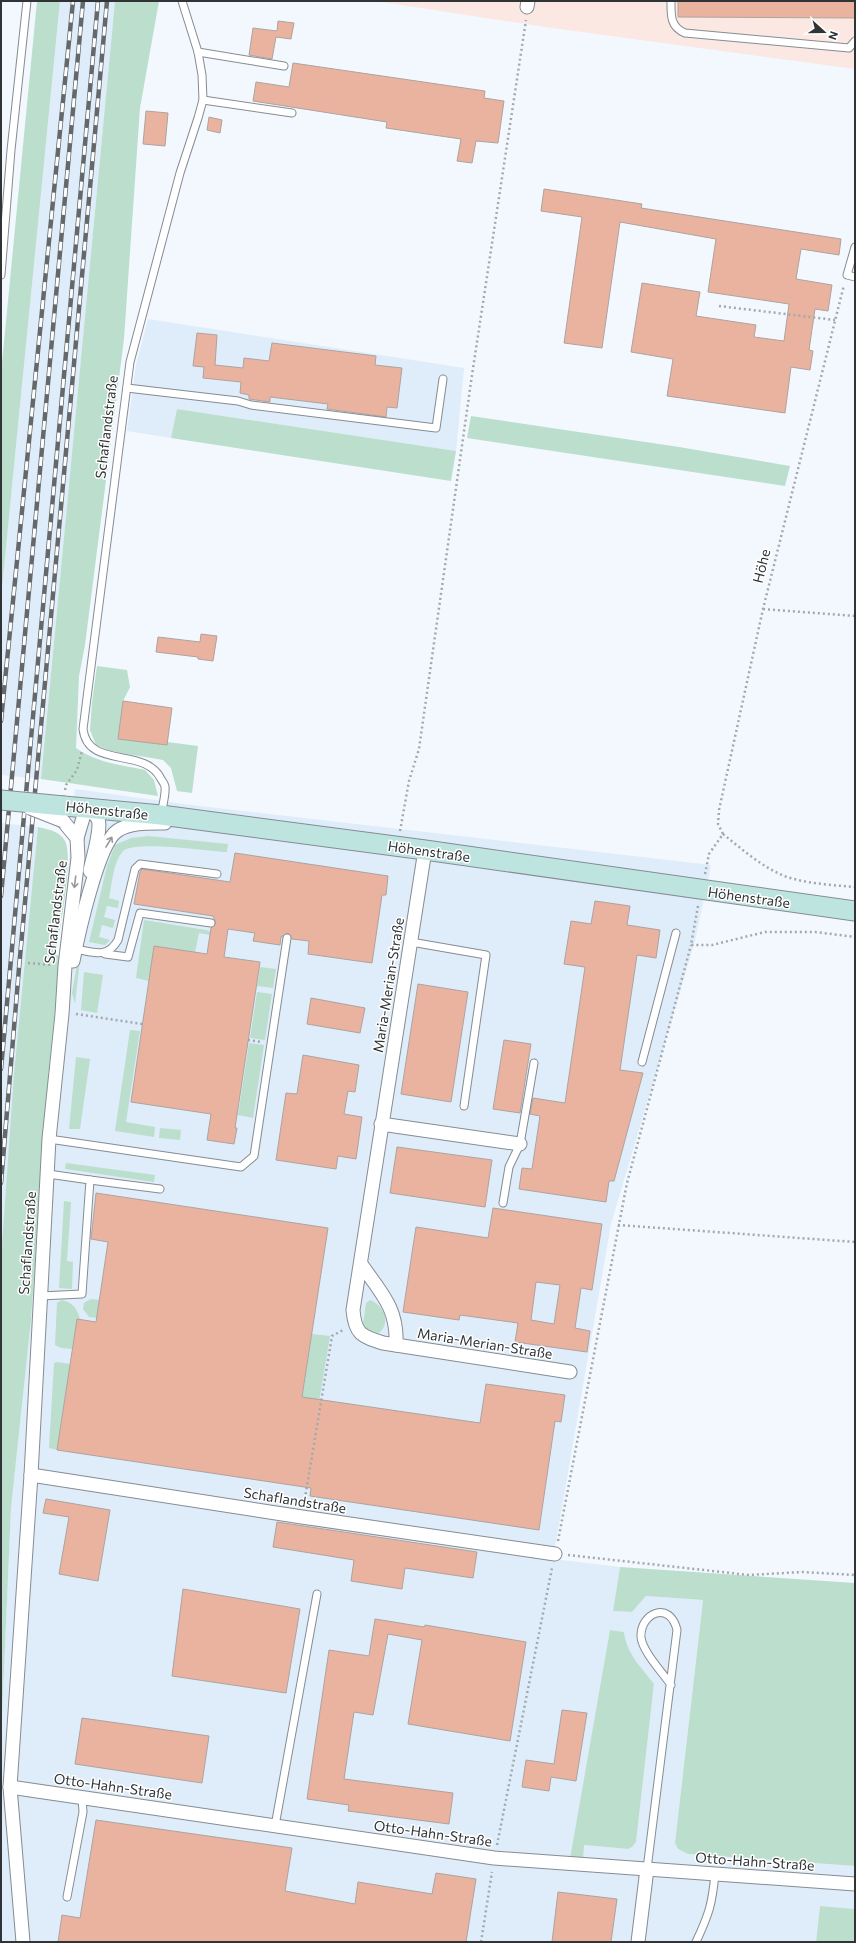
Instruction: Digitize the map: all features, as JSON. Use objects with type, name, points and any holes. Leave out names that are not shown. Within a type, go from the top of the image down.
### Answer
[{"type":"main road","name":"Höhenstraße","points":[[7,801],[63,813],[86,808],[161,815],[398,846],[855,911]]},
{"type":"street","name":"Schaflandstraße","points":[[23,1942],[10,1787],[31,1474],[49,1139],[62,1014],[64,966],[78,858],[77,838],[86,808],[92,812],[98,820],[98,830],[62,1014]]},
{"type":"street","points":[[63,813],[77,838]]},
{"type":"street","name":"Schaflandstraße","points":[[76,945],[98,867],[108,840],[117,830],[136,824],[204,821]]},
{"type":"street","name":"Maria-Merian-Straße","points":[[425,850],[353,1310],[354,1324],[360,1332],[368,1338],[396,1345],[570,1372]]},
{"type":"street","points":[[381,1124],[520,1144]]},
{"type":"street","name":"Maria-Merian-Straße","points":[[360,1264],[390,1305],[395,1316],[397,1332],[396,1345]]},
{"type":"street","name":"Schaflandstraße","points":[[31,1474],[302,1517],[555,1554]]},
{"type":"street","name":"Otto-Hahn-Straße","points":[[10,1787],[494,1858],[855,1884]]},
{"type":"street","points":[[638,1942],[648,1869]]},
{"type":"lane","points":[[1,275],[11,150],[27,1]]},
{"type":"lane","name":"Schaflandstraße","points":[[84,737],[83,729],[130,362],[180,173],[203,100],[202,75],[198,52],[182,1]]},
{"type":"lane","points":[[671,1],[671,19],[674,26],[685,33],[848,48],[855,41]]},
{"type":"lane","points":[[198,52],[284,66]]},
{"type":"lane","points":[[203,100],[292,113]]},
{"type":"lane","points":[[855,247],[847,275],[855,277]]},
{"type":"lane","points":[[127,388],[238,400],[251,405],[436,428],[444,379]]},
{"type":"lane","points":[[84,737],[90,746],[98,752],[146,763],[158,772],[165,787],[161,815]]},
{"type":"lane","points":[[104,953],[113,949],[118,940],[135,869],[140,864],[218,874]]},
{"type":"lane","points":[[76,945],[104,953],[128,957],[140,913],[211,923]]},
{"type":"lane","points":[[642,1062],[676,933]]},
{"type":"lane","points":[[49,1139],[241,1167],[254,1156],[287,938]]},
{"type":"lane","points":[[411,942],[486,954],[464,1106]]},
{"type":"lane","points":[[503,1203],[508,1167],[520,1144],[534,1063]]},
{"type":"lane","points":[[48,1174],[160,1189]]},
{"type":"lane","points":[[40,1296],[82,1294],[90,1180]]},
{"type":"lane","points":[[274,1826],[317,1594]]},
{"type":"lane","points":[[648,1869],[671,1685],[677,1630],[675,1622],[671,1616],[665,1612],[659,1612],[652,1615],[646,1621],[642,1629],[641,1638],[644,1647],[671,1685]]},
{"type":"lane","points":[[67,1897],[83,1812],[82,1798]]},
{"type":"lane","points":[[696,1942],[708,1918],[712,1904],[714,1874]]},
{"type":"path","points":[[398,846],[409,781],[419,749],[471,383],[528,4]]},
{"type":"path","name":"Höhe","points":[[722,834],[718,824],[719,810],[763,609],[847,275]]},
{"type":"path","points":[[719,306],[836,320]]},
{"type":"path","points":[[763,609],[855,616]]},
{"type":"path","points":[[63,813],[66,785],[79,765],[84,737]]},
{"type":"path","points":[[482,1942],[494,1858],[555,1554],[618,1225],[627,1183],[691,945],[709,854],[722,834],[757,861],[788,877],[812,883],[855,887]]},
{"type":"path","points":[[691,945],[712,945],[765,932],[808,932],[855,937]]},
{"type":"path","points":[[28,963],[64,966]]},
{"type":"path","points":[[62,1014],[80,1014],[142,1024]]},
{"type":"path","points":[[618,1225],[855,1242]]},
{"type":"path","points":[[302,1517],[332,1336],[354,1324]]},
{"type":"path","points":[[555,1554],[749,1575],[802,1572],[855,1575]]},
{"type":"shaded area","points":[[60,1],[115,1],[41,779],[1,775],[1,598]]},
{"type":"shaded area","points":[[375,1],[855,1],[855,69],[545,27]]},
{"type":"shaded area","points":[[148,319],[464,368],[456,451],[177,409],[171,438],[127,431],[136,365]]},
{"type":"shaded area","points":[[75,789],[191,805],[711,865],[695,941],[611,1224],[553,1559],[620,1567],[613,1611],[632,1612],[646,1596],[703,1600],[675,1843],[678,1849],[688,1854],[855,1866],[855,1909],[820,1906],[816,1942],[1,1942],[1,1739],[11,1508],[31,1320],[49,1068],[61,956]],"holes":[[[610,1630],[624,1632],[625,1642],[630,1653],[654,1685],[636,1842],[628,1849],[584,1845],[599,1699]]]},
{"type":"shaded area","points":[[1,823],[38,827],[1,1270]]},
{"type":"green space","points":[[37,1],[60,1],[1,598],[1,373]]},
{"type":"green space","points":[[115,1],[159,1],[140,108],[124,339],[85,645],[79,676],[76,748],[101,760],[145,770],[154,780],[158,796],[41,779]]},
{"type":"green space","points":[[177,409],[456,451],[451,481],[171,438]]},
{"type":"green space","points":[[471,416],[679,447],[790,466],[785,486],[467,438]]},
{"type":"green space","points":[[97,666],[127,670],[130,687],[123,701],[118,739],[167,745],[167,742],[198,746],[192,793],[177,791],[171,768],[163,760],[110,751],[96,745],[90,730]]},
{"type":"green space","points":[[38,827],[53,831],[63,838],[67,850],[68,863],[65,896],[56,955],[61,956],[49,1068],[31,1320],[11,1508],[1,1739],[1,1259],[14,1074]]},
{"type":"green space","points":[[148,836],[228,844],[227,852],[156,846],[142,846],[123,851],[115,867],[109,898],[119,901],[118,908],[107,906],[104,917],[115,920],[113,928],[102,925],[99,937],[110,940],[105,945],[89,942],[107,866],[115,845],[131,838]]},
{"type":"green space","points":[[144,920],[211,932],[210,935],[199,933],[195,953],[154,946],[149,981],[136,978]]},
{"type":"green space","points":[[78,959],[80,959],[75,1004],[72,993]]},
{"type":"green space","points":[[260,967],[276,969],[273,988],[257,986]]},
{"type":"green space","points":[[84,972],[103,975],[97,1013],[81,1010]]},
{"type":"green space","points":[[257,992],[272,994],[265,1040],[250,1038]]},
{"type":"green space","points":[[130,1030],[140,1031],[126,1122],[155,1127],[154,1137],[115,1131]]},
{"type":"green space","points":[[249,1043],[264,1045],[253,1118],[238,1115]]},
{"type":"green space","points":[[76,1057],[90,1059],[80,1129],[69,1129]]},
{"type":"green space","points":[[160,1128],[181,1130],[180,1140],[159,1138]]},
{"type":"green space","points":[[66,1163],[155,1175],[154,1182],[65,1169]]},
{"type":"green space","points":[[64,1201],[71,1202],[67,1261],[73,1262],[72,1289],[59,1288]]},
{"type":"green space","points":[[91,1299],[99,1300],[97,1318],[89,1317],[83,1309],[84,1303]]},
{"type":"green space","points":[[62,1300],[74,1307],[80,1320],[77,1320],[72,1349],[61,1348],[55,1345],[57,1303]]},
{"type":"green space","points":[[370,1300],[379,1306],[384,1315],[385,1324],[379,1333],[366,1330],[363,1324],[366,1303]]},
{"type":"green space","points":[[312,1334],[330,1336],[305,1486],[289,1485]]},
{"type":"green space","points":[[54,1363],[70,1364],[57,1450],[49,1448]]},
{"type":"green space","points":[[620,1567],[855,1583],[855,1866],[688,1854],[678,1849],[675,1843],[703,1600],[646,1596],[632,1612],[613,1611]]},
{"type":"green space","points":[[610,1630],[624,1632],[625,1640],[631,1653],[654,1684],[636,1842],[628,1849],[584,1845],[583,1860],[570,1859]]},
{"type":"green space","points":[[820,1906],[855,1909],[855,1942],[816,1942]]},
{"type":"building","points":[[678,1],[855,1],[855,18],[678,17]]},
{"type":"building","points":[[278,21],[294,23],[291,39],[276,37],[272,59],[249,55],[253,28],[277,31]]},
{"type":"building","points":[[293,63],[485,91],[484,98],[504,101],[498,143],[476,141],[472,163],[457,161],[461,139],[386,128],[387,122],[253,101],[256,82],[289,87]]},
{"type":"building","points":[[146,111],[168,113],[165,146],[143,144]]},
{"type":"building","points":[[209,117],[222,120],[220,133],[207,130]]},
{"type":"building","points":[[544,189],[642,204],[641,208],[841,239],[839,255],[801,249],[796,279],[832,285],[828,311],[815,309],[809,350],[813,351],[810,370],[791,367],[785,413],[667,396],[673,359],[631,352],[642,283],[700,292],[696,316],[756,325],[754,337],[784,341],[789,304],[708,292],[716,239],[620,222],[602,348],[564,343],[582,217],[541,211]]},
{"type":"building","points":[[197,333],[217,335],[215,365],[243,368],[244,358],[269,361],[272,343],[376,356],[375,365],[402,368],[397,408],[387,407],[386,417],[327,409],[328,404],[270,397],[270,402],[249,399],[249,395],[240,393],[241,382],[203,378],[204,367],[193,366]]},
{"type":"building","points":[[201,634],[217,636],[213,661],[198,659],[198,657],[156,652],[158,637],[200,642]]},
{"type":"building","points":[[123,701],[172,708],[167,745],[118,739]]},
{"type":"building","points":[[235,853],[388,876],[386,895],[382,895],[372,963],[308,954],[309,941],[292,939],[288,933],[281,937],[280,945],[253,941],[255,933],[228,929],[224,957],[260,962],[235,1128],[237,1128],[234,1144],[207,1140],[211,1114],[131,1102],[154,946],[207,954],[211,928],[216,923],[213,916],[134,904],[140,872],[142,869],[230,882]]},
{"type":"building","points":[[595,901],[630,906],[627,925],[660,930],[656,958],[637,955],[620,1070],[643,1073],[614,1181],[609,1181],[606,1202],[519,1189],[522,1168],[532,1169],[540,1116],[530,1114],[533,1098],[565,1103],[585,967],[564,964],[571,921],[591,924]]},
{"type":"building","points":[[418,984],[468,992],[451,1102],[401,1094]]},
{"type":"building","points":[[311,998],[365,1008],[360,1033],[307,1024]]},
{"type":"building","points":[[504,1040],[531,1044],[520,1113],[493,1109]]},
{"type":"building","points":[[303,1055],[359,1065],[355,1092],[348,1091],[344,1114],[362,1117],[356,1159],[338,1156],[336,1169],[276,1160],[286,1093],[297,1094]]},
{"type":"building","points":[[397,1147],[492,1160],[485,1207],[390,1193]]},
{"type":"building","points":[[96,1193],[328,1228],[302,1397],[480,1423],[486,1384],[565,1395],[561,1422],[555,1421],[539,1530],[310,1496],[311,1488],[57,1450],[77,1319],[96,1322],[108,1242],[91,1239]]},
{"type":"building","points":[[493,1208],[602,1224],[592,1290],[581,1288],[575,1328],[590,1331],[587,1352],[515,1342],[518,1323],[460,1315],[459,1320],[403,1312],[416,1227],[488,1238]],"holes":[[[536,1282],[560,1285],[554,1324],[531,1320]]]},
{"type":"building","points":[[46,1499],[110,1510],[98,1581],[59,1574],[69,1517],[43,1513]]},
{"type":"building","points":[[277,1522],[477,1552],[473,1578],[405,1568],[402,1589],[351,1581],[354,1560],[273,1547]]},
{"type":"building","points":[[183,1589],[300,1609],[286,1693],[172,1676]]},
{"type":"building","points":[[375,1619],[424,1627],[425,1625],[526,1642],[510,1741],[408,1724],[422,1640],[388,1634],[373,1715],[354,1712],[344,1779],[453,1793],[449,1824],[348,1811],[349,1805],[307,1799],[329,1650],[369,1656]]},
{"type":"building","points":[[562,1710],[587,1713],[576,1781],[551,1777],[549,1791],[522,1787],[526,1760],[554,1764]]},
{"type":"building","points":[[82,1718],[209,1736],[202,1783],[75,1764]]},
{"type":"building","points":[[96,1820],[292,1848],[285,1891],[355,1904],[358,1882],[432,1894],[436,1873],[476,1879],[466,1942],[58,1942],[62,1915],[80,1918]]},
{"type":"building","points":[[558,1892],[617,1899],[611,1942],[552,1942]]},
{"type":"railway","points":[[1,721],[73,1]]},
{"type":"railway","points":[[1,896],[83,1]]},
{"type":"railway","points":[[1,1069],[98,1]]},
{"type":"railway","points":[[1,1183],[19,968],[107,1]]}]
